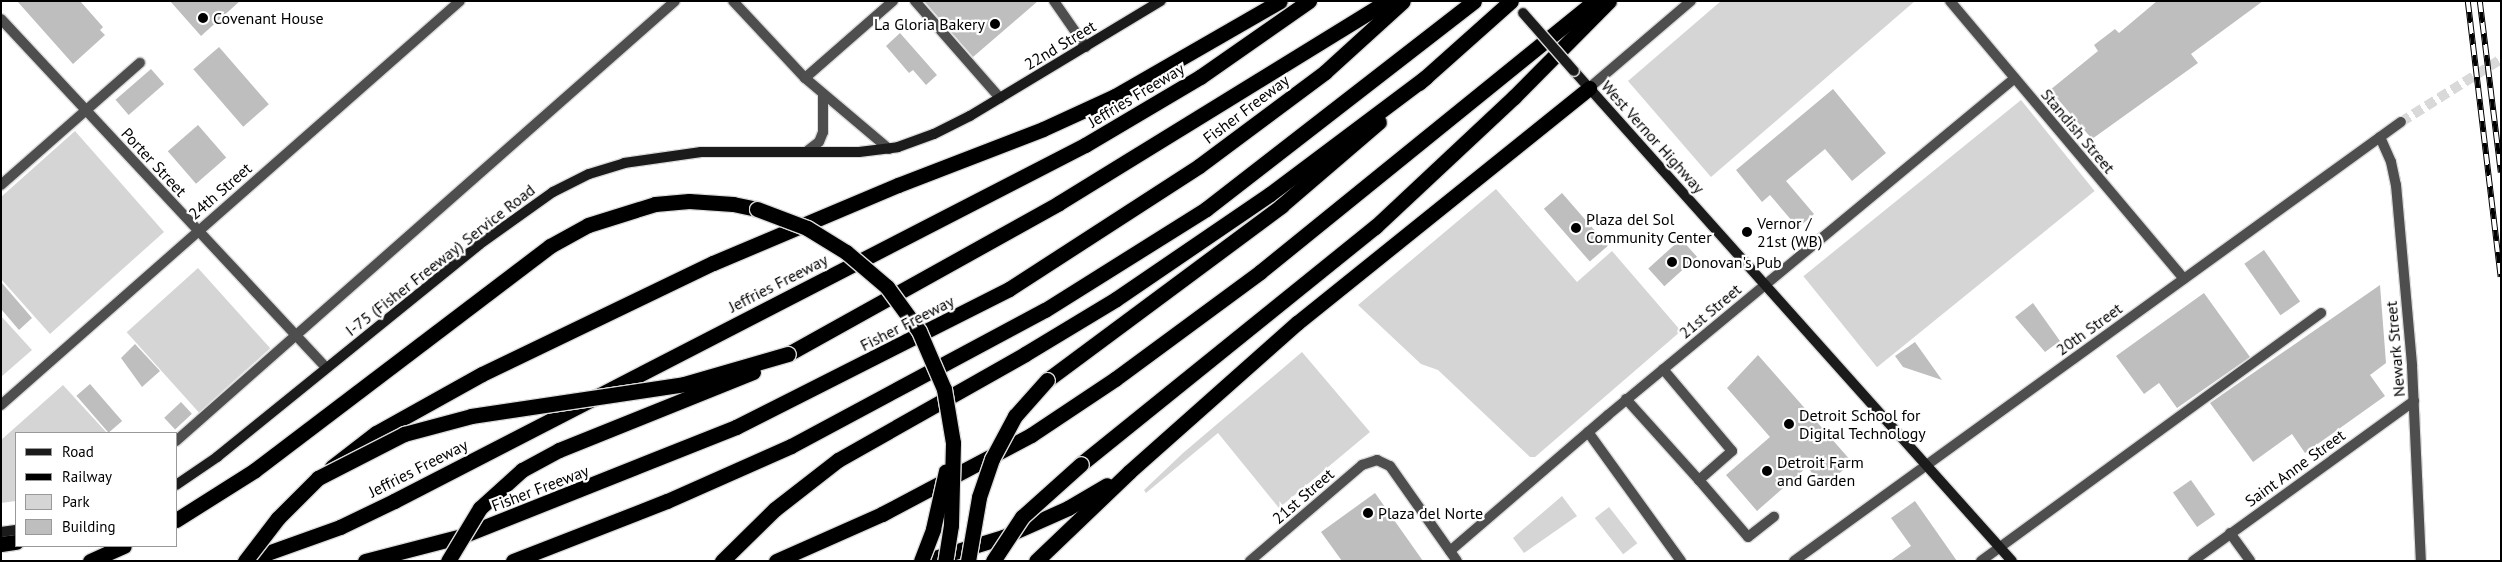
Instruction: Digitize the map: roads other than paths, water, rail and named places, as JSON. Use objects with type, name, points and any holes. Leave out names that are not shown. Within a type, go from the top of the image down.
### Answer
[{"type":"highway","points":[[245,561],[278,518],[318,478],[376,433],[482,374],[713,264],[898,185],[1043,130],[1115,96],[1280,1]]},
{"type":"highway","name":"Jeffries Freeway","points":[[245,561],[340,527],[394,501],[1086,145],[1200,77],[1309,1]]},
{"type":"highway","points":[[448,561],[457,541],[480,508],[504,482],[528,466],[559,450],[725,386],[788,354],[1068,198],[1387,1]]},
{"type":"highway","name":"Fisher Freeway","points":[[365,561],[462,536],[736,428],[1009,289],[1199,166],[1325,72],[1403,1]]},
{"type":"highway","points":[[513,561],[667,501],[792,446],[1045,310],[1206,209],[1474,1]]},
{"type":"highway","points":[[968,561],[979,497],[992,460],[1015,416],[1047,380],[1282,206],[1346,153],[1426,77],[1512,1]]},
{"type":"highway","points":[[776,561],[882,514],[1031,435],[1107,384],[1260,272],[1595,1]]},
{"type":"highway","points":[[993,561],[1022,517],[1081,464],[1375,227],[1514,98],[1609,1]]},
{"type":"highway","points":[[722,561],[775,509],[838,460],[1025,354],[1206,239],[1426,77]]},
{"type":"highway","points":[[1036,561],[1130,472],[1297,323],[1589,88]]},
{"type":"highway","points":[[178,519],[255,470],[550,246],[588,225],[625,211],[680,202],[733,204],[778,215],[832,242],[887,287],[919,331],[934,361],[944,389],[953,443],[951,524],[946,561]]},
{"type":"highway","points":[[318,478],[382,442],[429,425],[684,384],[788,354]]},
{"type":"highway","points":[[921,561],[933,530],[953,443]]},
{"type":"highway","points":[[925,561],[1003,537],[1068,508],[1130,472]]},
{"type":"highway","points":[[1,544],[15,542]]},
{"type":"highway","points":[[90,561],[122,547]]},
{"type":"street","name":"24th Street","points":[[1,405],[460,1]]},
{"type":"street","points":[[178,440],[675,1]]},
{"type":"street","points":[[733,1],[805,78],[889,148]]},
{"type":"street","points":[[805,78],[892,1]]},
{"type":"street","points":[[914,1],[1000,98]]},
{"type":"street","points":[[1054,1],[1086,47]]},
{"type":"street","name":"22nd Street","points":[[1000,98],[1161,1]]},
{"type":"street","name":"West Vernor Highway","points":[[1512,1],[2012,561]]},
{"type":"street","points":[[1589,88],[1691,1]]},
{"type":"street","name":"Standish Street","points":[[1950,1],[2184,279]]},
{"type":"street","name":"Porter Street","points":[[1,19],[326,368]]},
{"type":"street","points":[[1,185],[140,63]]},
{"type":"street","name":"21st Street","points":[[1250,561],[1362,466],[1377,460],[1390,466],[1450,551],[1626,399],[2015,78]]},
{"type":"street","points":[[806,152],[819,142],[823,132],[823,94]]},
{"type":"street","name":"I-75 (Fisher Freeway) Service Road","points":[[178,484],[217,456],[480,244],[553,192],[589,174],[624,163],[681,154],[806,152],[889,148],[934,134],[1000,98]]},
{"type":"street","name":"20th Street","points":[[1794,561],[2402,122]]},
{"type":"street","name":"Newark Street","points":[[2380,137],[2391,162],[2396,185],[2414,401],[2421,561]]},
{"type":"street","points":[[1982,561],[2321,313]]},
{"type":"street","points":[[1663,370],[1732,451],[1699,480]]},
{"type":"street","points":[[1626,399],[1748,536],[1774,517]]},
{"type":"street","name":"Saint Anne Street","points":[[2193,561],[2414,401]]},
{"type":"street","points":[[1588,432],[1680,561]]},
{"type":"street","points":[[1,532],[15,530]]},
{"type":"street","points":[[2230,533],[2250,561]]},
{"type":"street","points":[[1450,551],[1457,561]]},
{"type":"tunnel","points":[[2401,122],[2501,59]]},
{"type":"railway","points":[[2468,1],[2501,277]]},
{"type":"railway","points":[[2480,1],[2501,173]]},
{"type":"place","name":"Covenant House","points":[[203,18]]},
{"type":"place","name":"La Gloria Bakery","points":[[995,24]]},
{"type":"place","name":"Plaza del Sol Community Center","points":[[1576,228]]},
{"type":"place","name":"Vernor / 21st (WB)","points":[[1747,232]]},
{"type":"place","name":"Donovan's Pub","points":[[1672,262]]},
{"type":"place","name":"Detroit School for Digital Technology","points":[[1789,424]]},
{"type":"place","name":"Detroit Farm and Garden","points":[[1767,471]]},
{"type":"place","name":"Plaza del Norte","points":[[1368,513]]}]
